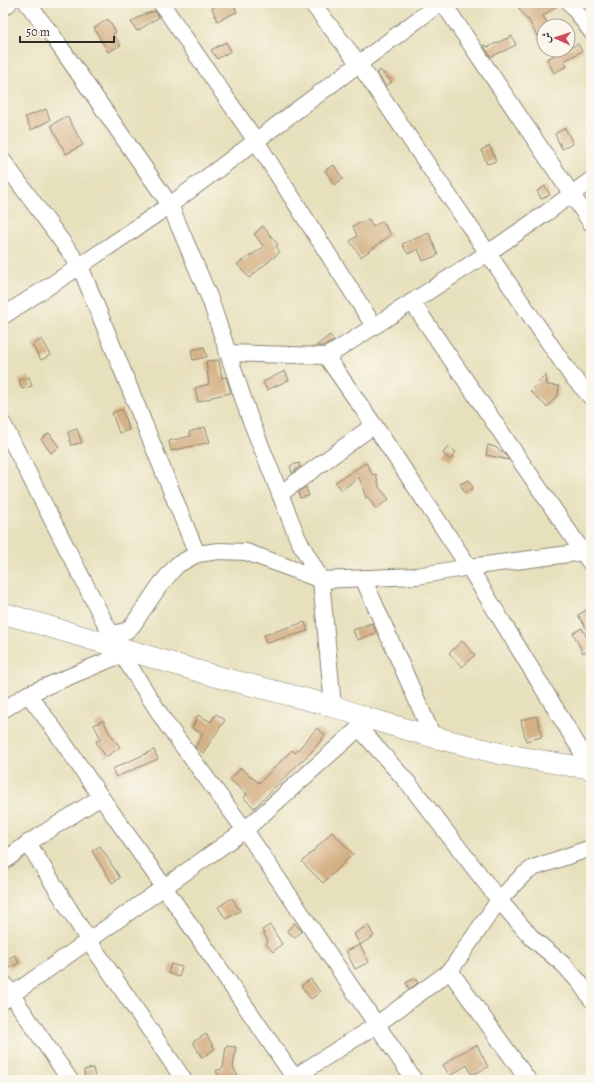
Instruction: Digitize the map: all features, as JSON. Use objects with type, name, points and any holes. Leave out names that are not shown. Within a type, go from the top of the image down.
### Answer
[{"type":"main road","points":[[3,613],[118,645],[214,676],[333,706],[363,723],[433,737],[502,754],[591,768]]},
{"type":"street","points":[[3,8],[9,3]]},
{"type":"street","points":[[27,3],[52,35],[170,205],[210,299],[249,416],[298,539],[321,580],[333,706]]},
{"type":"street","points":[[161,3],[256,140],[374,326]]},
{"type":"street","points":[[312,3],[358,64],[571,375],[591,397]]},
{"type":"street","points":[[3,316],[170,205],[440,3]]},
{"type":"street","points":[[443,3],[591,223]]},
{"type":"street","points":[[570,3],[591,32]]},
{"type":"street","points":[[3,161],[80,266],[197,554]]},
{"type":"street","points":[[228,353],[326,356],[488,254],[591,180]]},
{"type":"street","points":[[3,710],[28,694],[118,645],[126,631],[132,626],[160,585],[177,565],[197,554],[219,551],[246,552],[271,560],[321,580],[417,576],[469,567],[589,555],[412,302]]},
{"type":"street","points":[[326,356],[469,567],[591,768]]},
{"type":"street","points":[[280,494],[374,425]]},
{"type":"street","points":[[5,434],[118,645],[166,725],[245,830],[414,1080]]},
{"type":"street","points":[[363,578],[433,737]]},
{"type":"street","points":[[28,694],[164,887],[293,1079],[376,1025],[450,971],[499,900],[522,875],[533,868],[591,848]]},
{"type":"street","points":[[8,998],[245,830],[363,723],[499,900],[532,938],[564,965],[576,978],[591,999]]},
{"type":"street","points":[[3,862],[28,843],[101,797]]},
{"type":"street","points":[[28,843],[89,941],[184,1080]]},
{"type":"street","points":[[450,971],[528,1080]]},
{"type":"street","points":[[3,982],[8,998],[70,1080]]},
{"type":"building","points":[[214,3],[233,3],[237,12],[217,21],[212,8],[215,7]]},
{"type":"building","points":[[524,3],[561,3],[543,16],[544,18],[536,18],[536,34],[528,19],[527,20],[518,7]]},
{"type":"building","points":[[155,11],[159,17],[137,31],[131,22],[144,14]]},
{"type":"building","points":[[108,19],[116,32],[113,34],[121,45],[108,52],[94,28]]},
{"type":"building","points":[[512,36],[516,45],[491,57],[483,45],[488,47]]},
{"type":"building","points":[[226,42],[231,51],[217,59],[211,50]]},
{"type":"building","points":[[578,44],[582,51],[576,54],[576,45]]},
{"type":"building","points":[[569,58],[564,61],[567,66],[554,73],[547,59]]},
{"type":"building","points":[[380,70],[392,82],[386,86],[377,73]]},
{"type":"building","points":[[46,109],[50,120],[31,130],[25,117]]},
{"type":"building","points":[[67,116],[83,145],[66,154],[51,125]]},
{"type":"building","points":[[565,128],[573,144],[562,149],[555,134]]},
{"type":"building","points":[[490,146],[496,161],[487,164],[481,150]]},
{"type":"building","points":[[334,165],[343,179],[334,185],[325,170]]},
{"type":"building","points":[[545,186],[550,195],[541,199],[537,191]]},
{"type":"building","points":[[369,219],[373,227],[382,221],[391,235],[361,257],[350,241],[357,236],[353,226]]},
{"type":"building","points":[[263,226],[278,245],[276,246],[280,252],[249,278],[237,264],[264,247],[254,234]]},
{"type":"building","points":[[429,233],[438,255],[423,261],[418,249],[408,254],[402,244]]},
{"type":"building","points":[[330,335],[334,341],[324,346],[316,346]]},
{"type":"building","points":[[42,339],[51,355],[41,360],[32,345]]},
{"type":"building","points":[[204,347],[207,357],[193,360],[191,350]]},
{"type":"building","points":[[219,360],[222,378],[226,377],[231,393],[211,397],[198,402],[195,388],[209,384],[206,361]]},
{"type":"building","points":[[285,371],[289,380],[267,390],[263,382]]},
{"type":"building","points":[[546,375],[547,385],[559,386],[558,395],[547,407],[530,391]]},
{"type":"building","points":[[29,377],[32,386],[22,389],[19,380]]},
{"type":"building","points":[[122,409],[129,430],[119,433],[112,413]]},
{"type":"building","points":[[205,427],[210,442],[171,451],[169,441],[191,436],[189,432]]},
{"type":"building","points":[[77,429],[82,443],[71,445],[68,432]]},
{"type":"building","points":[[49,433],[59,447],[51,453],[41,439]]},
{"type":"building","points":[[488,445],[495,447],[505,454],[509,460],[486,455]]},
{"type":"building","points":[[448,446],[456,452],[450,460],[443,454]]},
{"type":"building","points":[[299,463],[300,467],[292,473],[290,466]]},
{"type":"building","points":[[366,463],[373,475],[376,474],[379,487],[389,499],[376,509],[368,497],[366,498],[359,477],[342,490],[335,482]]},
{"type":"building","points":[[469,480],[473,488],[465,493],[460,484]]},
{"type":"building","points":[[306,487],[309,496],[300,498],[298,493]]},
{"type":"building","points":[[591,607],[591,636],[578,615]]},
{"type":"building","points":[[305,622],[308,631],[266,643],[264,635]]},
{"type":"building","points":[[372,623],[376,633],[357,640],[353,630]]},
{"type":"building","points":[[582,628],[591,646],[591,649],[583,653],[573,633]]},
{"type":"building","points":[[462,641],[475,655],[462,667],[449,653]]},
{"type":"building","points":[[216,714],[225,720],[203,753],[195,747],[203,734],[192,728],[198,715],[211,722]]},
{"type":"building","points":[[537,716],[542,737],[526,741],[521,720]]},
{"type":"building","points":[[103,720],[109,732],[120,747],[106,757],[96,742],[101,739],[94,725]]},
{"type":"building","points":[[317,728],[325,735],[314,749],[254,808],[244,798],[247,794],[230,780],[241,768],[259,783],[292,750],[295,753]]},
{"type":"building","points":[[154,750],[158,759],[116,777],[112,769]]},
{"type":"building","points":[[332,832],[353,854],[323,883],[302,862]]},
{"type":"building","points":[[100,846],[120,878],[112,883],[92,851]]},
{"type":"building","points":[[232,898],[240,911],[226,919],[218,907]]},
{"type":"building","points":[[294,923],[302,931],[295,938],[287,931]]},
{"type":"building","points":[[270,925],[282,944],[273,952],[266,944],[268,941],[262,930]]},
{"type":"building","points":[[368,925],[374,936],[360,945],[354,934]]},
{"type":"building","points":[[360,945],[369,962],[355,969],[346,951]]},
{"type":"building","points":[[15,955],[19,963],[10,968],[6,960]]},
{"type":"building","points":[[171,964],[182,967],[179,977],[168,973]]},
{"type":"building","points":[[415,978],[418,983],[409,989],[406,983]]},
{"type":"building","points":[[311,979],[320,992],[311,999],[301,986]]},
{"type":"building","points":[[206,1034],[215,1049],[202,1058],[193,1042]]},
{"type":"building","points":[[477,1045],[488,1067],[472,1075],[467,1065],[450,1076],[443,1065],[459,1054]]},
{"type":"building","points":[[226,1046],[236,1047],[233,1067],[240,1080],[220,1080],[216,1071],[223,1068]]},
{"type":"building","points":[[93,1068],[95,1078],[85,1080],[84,1070]]}]
